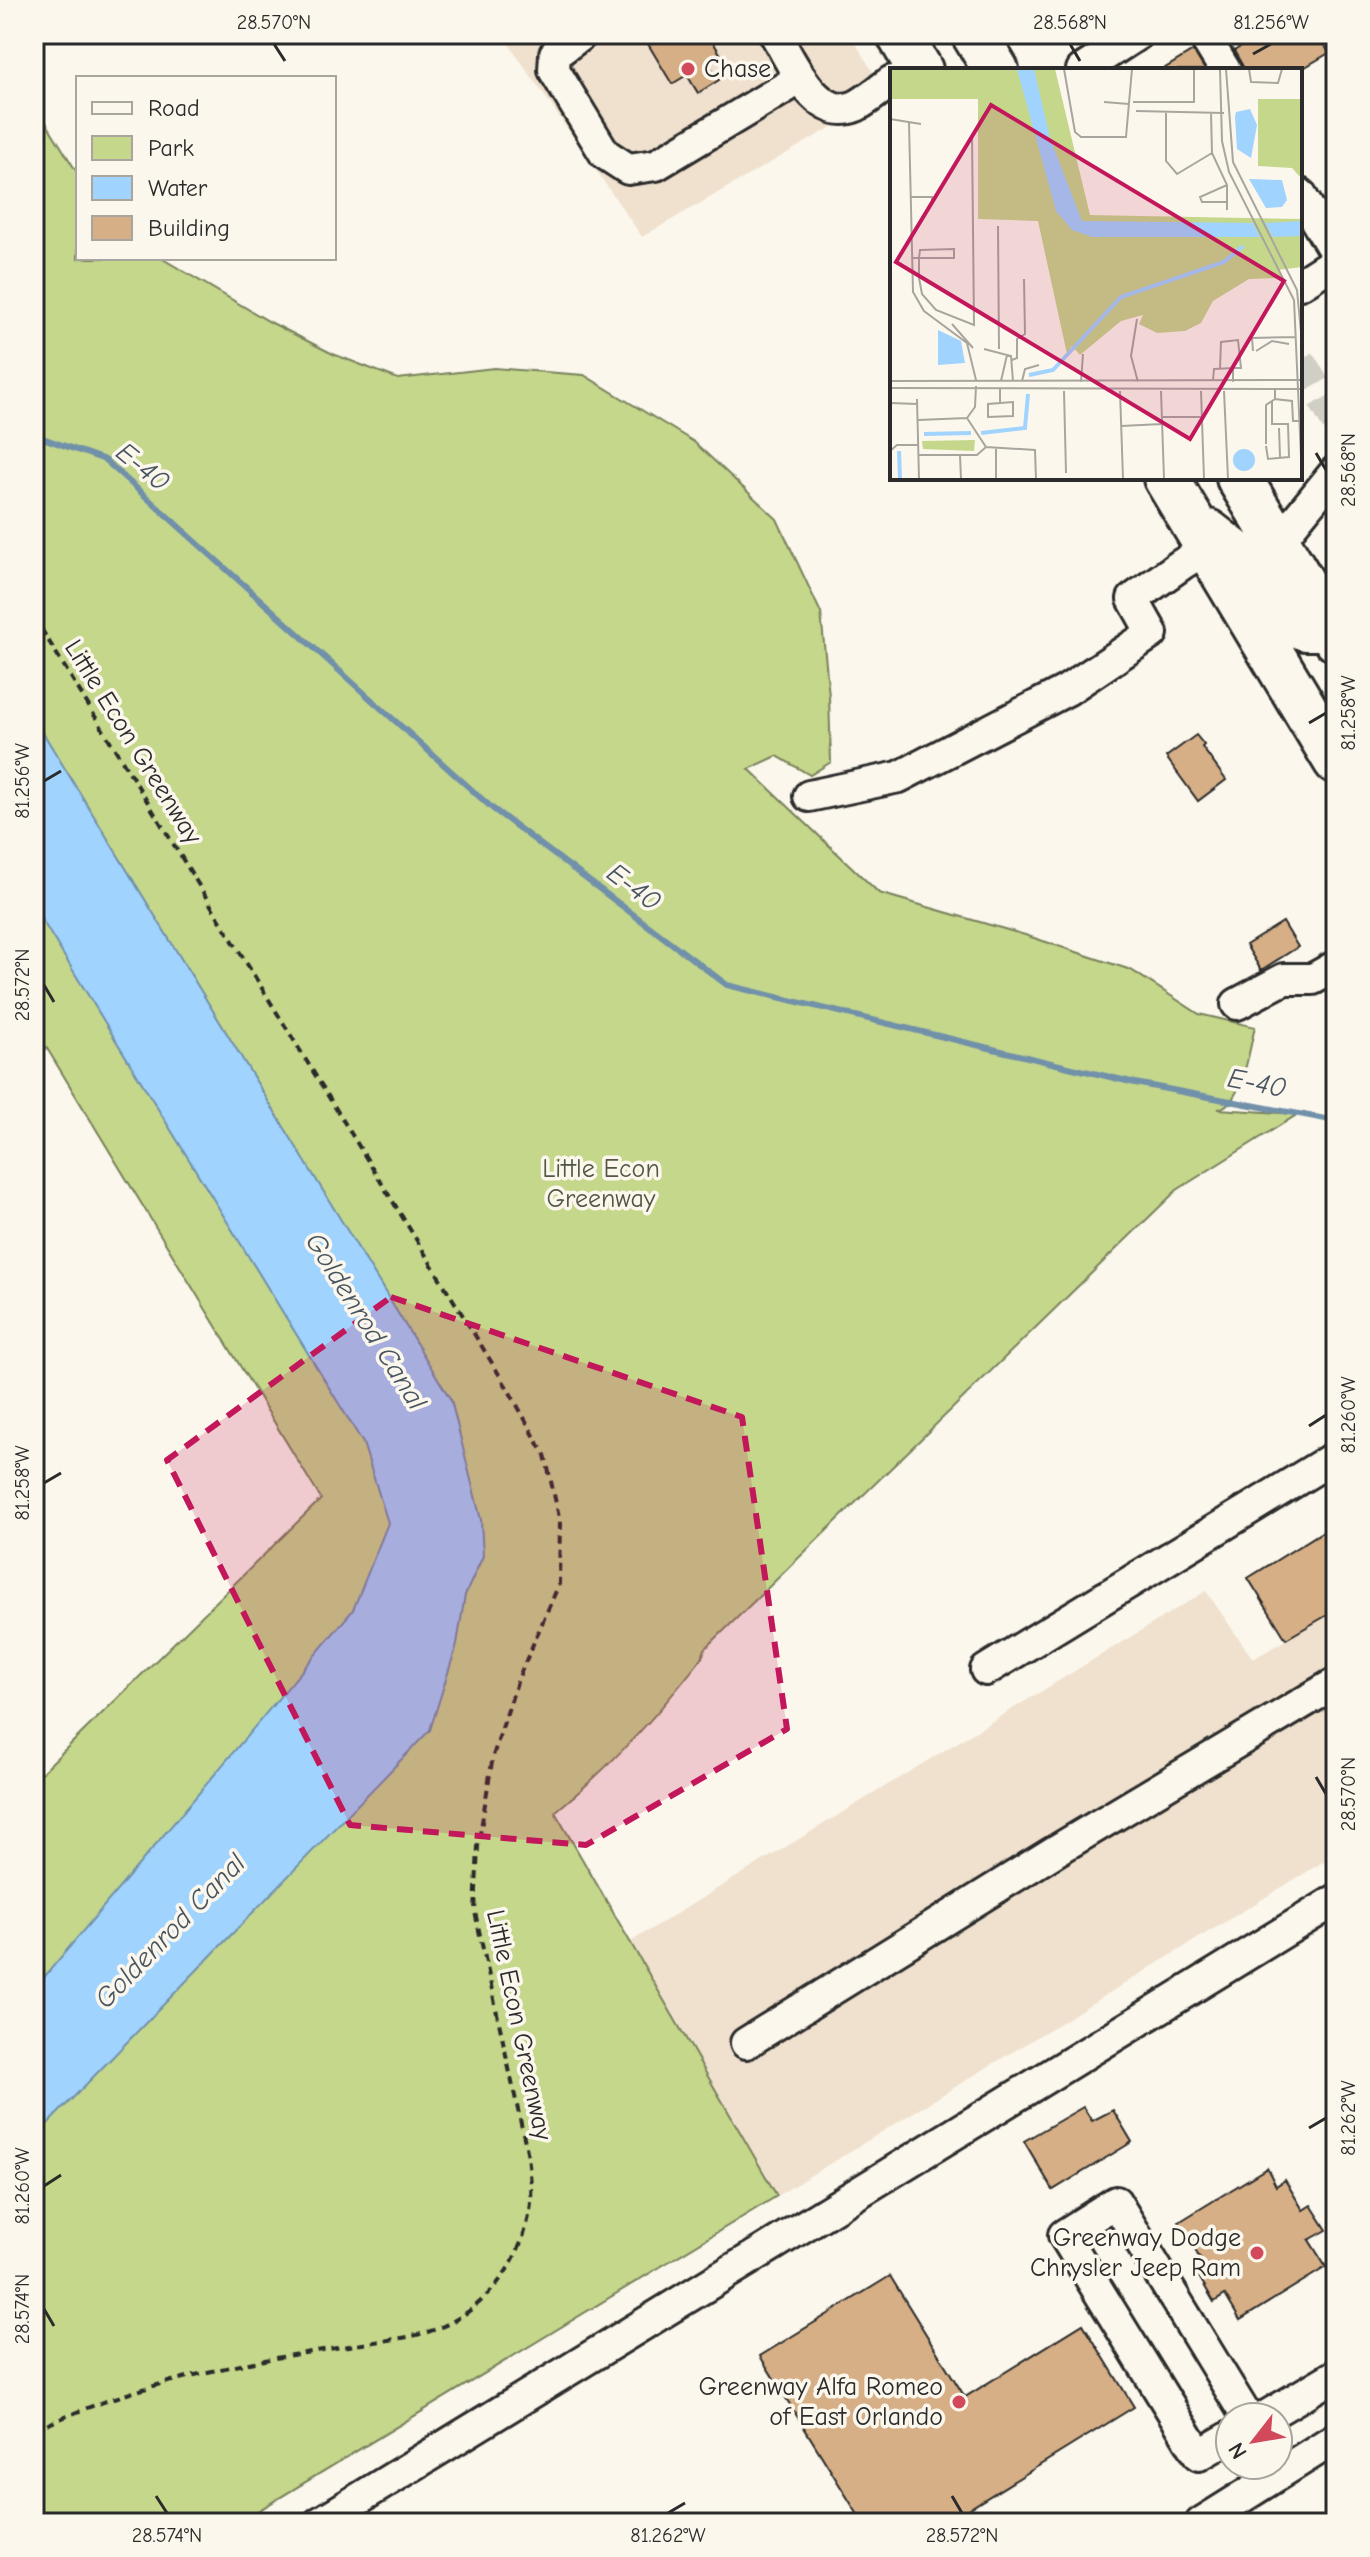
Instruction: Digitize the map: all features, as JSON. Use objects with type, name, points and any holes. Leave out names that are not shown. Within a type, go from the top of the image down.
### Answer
[{"type":"highway","points":[[974,34],[995,68]]},
{"type":"highway","points":[[1167,480],[1336,761]]},
{"type":"highway","points":[[1240,480],[1334,630]]},
{"type":"highway","points":[[1199,534],[1257,570],[1287,617],[1305,628],[1334,630]]},
{"type":"street","points":[[582,34],[555,54],[554,70],[605,154],[628,169],[656,165],[801,78]]},
{"type":"street","points":[[775,34],[811,95],[831,107],[853,107],[890,78]]},
{"type":"street","points":[[1085,68],[1138,34]]},
{"type":"street","points":[[1203,34],[1224,68]]},
{"type":"street","points":[[1302,197],[1336,254]]},
{"type":"street","points":[[1302,283],[1336,261]]},
{"type":"street","points":[[1278,542],[1336,471]]},
{"type":"street","points":[[809,796],[899,777],[1067,690],[1152,633],[1133,599],[1182,564],[1199,534]]},
{"type":"street","points":[[1237,1004],[1284,979],[1313,979],[1336,966]]},
{"type":"street","points":[[986,1670],[1333,1458],[1336,1459]]},
{"type":"street","points":[[746,2043],[1057,1850],[1336,1683]]},
{"type":"street","points":[[319,2523],[1336,1900]]},
{"type":"street","points":[[1214,2446],[1199,2455],[1064,2235],[1116,2202],[1237,2401]]},
{"type":"street","points":[[1292,2401],[1336,2375]]},
{"type":"street","points":[[1294,2460],[1336,2438]]},
{"type":"street","points":[[1201,2523],[1261,2481]]},
{"type":"path","name":"Little Econ Greenway","points":[[34,617],[508,1389],[545,1455],[560,1521],[559,1584],[518,1679],[493,1756],[478,1846],[475,1912],[528,2156],[532,2194],[526,2228],[509,2267],[481,2300],[439,2328],[196,2376],[98,2404],[34,2431]]},
{"type":"highlighted area","points":[[391,1297],[742,1417],[787,1729],[586,1845],[350,1825],[167,1460]]},
{"type":"shaded area","points":[[502,34],[850,34],[887,95],[642,237]]},
{"type":"shaded area","points":[[1206,1591],[1253,1659],[1336,1611],[1336,1854],[777,2196],[630,1942]]},
{"type":"green space","name":"Little Econ Greenway","points":[[34,103],[76,171],[76,260],[164,260],[270,322],[333,354],[398,379],[494,368],[584,375],[694,442],[777,519],[821,613],[829,696],[831,762],[810,775],[777,756],[749,769],[879,893],[1025,935],[1131,970],[1199,1014],[1255,1027],[1239,1087],[1227,1105],[1218,1109],[1298,1114],[1177,1190],[705,1649],[702,1658],[633,1739],[555,1812],[777,2196],[238,2523],[34,2523],[34,1780],[321,1499],[34,1027]]},
{"type":"water","name":"Goldenrod Canal","points":[[34,718],[451,1400],[481,1520],[483,1556],[465,1595],[457,1644],[430,1730],[34,2138],[34,1989],[353,1610],[388,1523],[363,1443],[34,907]]},
{"type":"building","name":"Chase","points":[[642,34],[708,34],[721,55],[708,63],[719,80],[698,93],[687,75],[672,84]]},
{"type":"building","points":[[1261,34],[1276,34],[1279,39],[1288,34],[1318,34],[1329,53],[1302,69],[1244,68],[1234,51]]},
{"type":"building","points":[[1203,45],[1216,68],[1165,68]]},
{"type":"building","points":[[1196,735],[1226,780],[1198,801],[1166,757]]},
{"type":"building","points":[[1283,922],[1298,947],[1261,970],[1246,945]]},
{"type":"building","points":[[1322,1532],[1336,1557],[1336,1610],[1286,1639],[1248,1578]]},
{"type":"building","points":[[1083,2107],[1092,2121],[1113,2110],[1132,2142],[1053,2190],[1024,2141]]},
{"type":"building","name":"Greenway Dodge Chrysler Jeep Ram","points":[[1267,2168],[1276,2186],[1285,2180],[1303,2210],[1311,2205],[1327,2230],[1309,2240],[1326,2267],[1240,2320],[1225,2295],[1214,2302],[1198,2275],[1207,2271],[1179,2222]]},
{"type":"building","name":"Greenway Alfa Romeo of East Orlando","points":[[890,2276],[965,2397],[1083,2324],[1134,2407],[946,2523],[863,2523],[760,2356]]},
{"type":"waterway","name":"E-40","points":[[34,435],[105,460],[492,808],[727,985],[1135,1083],[1336,1121]]},
{"type":"tunnel","points":[[1302,363],[1336,422]]},
{"type":"place","name":"Chase","points":[[688,69]]},
{"type":"place","name":"Greenway Dodge Chrysler Jeep Ram","points":[[1257,2253]]},
{"type":"place","name":"Greenway Alfa Romeo of East Orlando","points":[[959,2402]]}]
